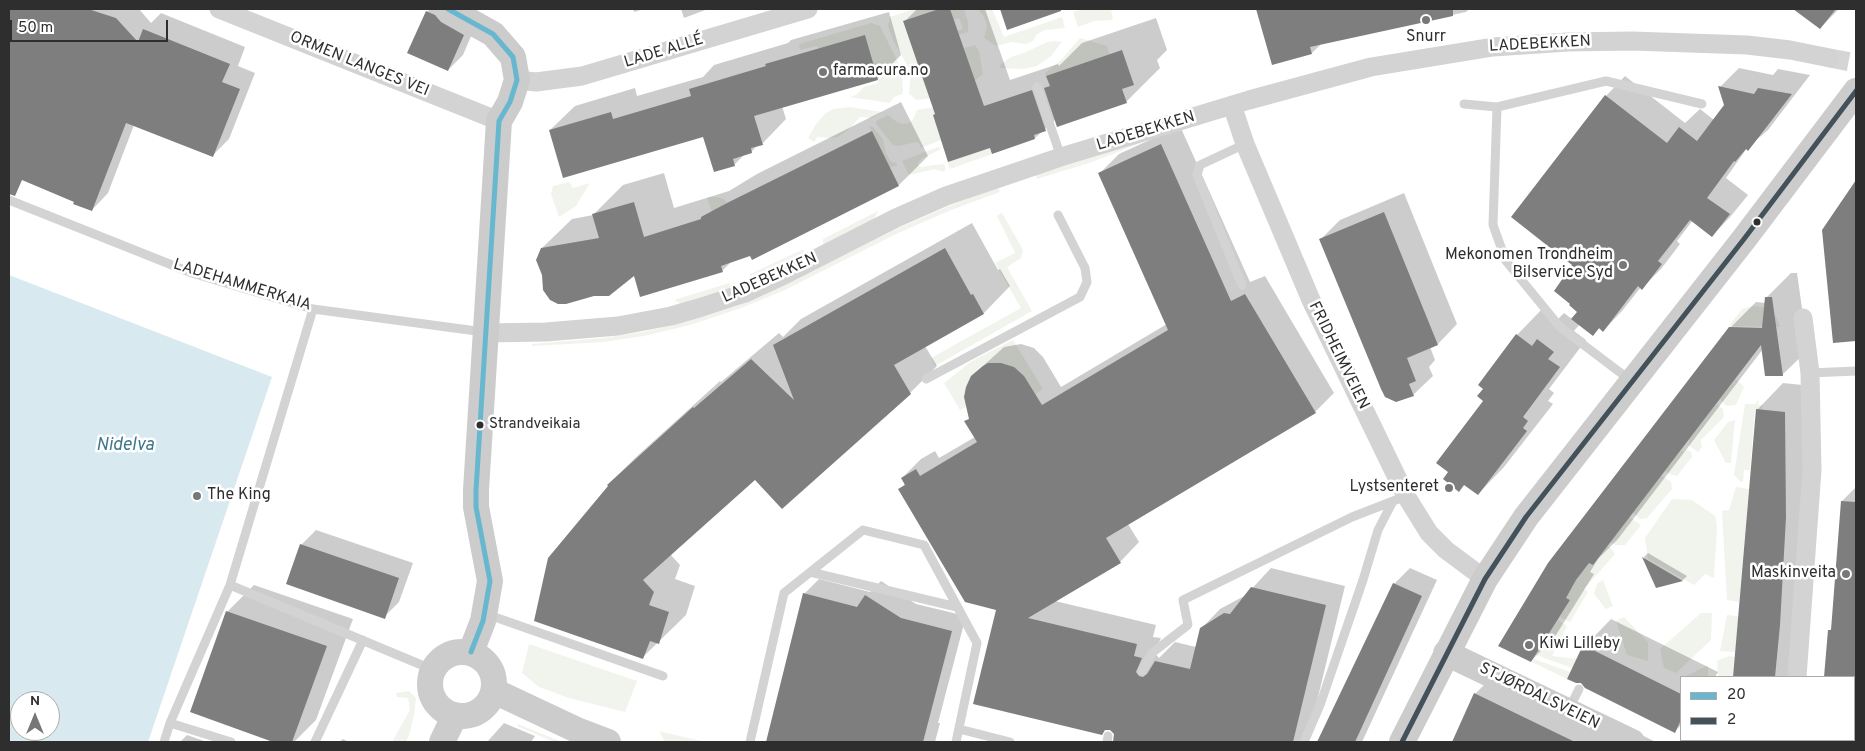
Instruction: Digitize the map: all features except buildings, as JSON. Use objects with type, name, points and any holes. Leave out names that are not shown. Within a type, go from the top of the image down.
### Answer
[{"type":"main road","points":[[448,9],[493,34],[513,57],[517,80],[510,102],[498,121],[476,490],[476,507],[490,581],[485,613],[471,652]]},
{"type":"main road","points":[[1402,742],[1485,579],[1526,517],[1744,239],[1850,98]]},
{"type":"main road","points":[[471,652],[488,664],[494,677],[494,691],[486,706],[480,711],[472,715],[456,716],[440,708],[431,693],[430,684],[434,668],[442,659],[453,653],[471,652]]},
{"type":"main road","name":"STJØRDALSVEIEN","points":[[1446,653],[1573,700],[1632,742]]},
{"type":"main road","points":[[494,691],[516,703],[608,742]]},
{"type":"main road","points":[[442,742],[456,716]]},
{"type":"street","name":"ORMEN LANGES VEI","points":[[219,9],[498,121]]},
{"type":"street","name":"LADE ALLÉ","points":[[517,80],[536,82],[582,76],[808,9]]},
{"type":"street","name":"LADEBEKKEN","points":[[486,333],[546,332],[618,326],[662,318],[699,308],[745,293],[784,276],[884,224],[946,196],[1060,157],[1232,105],[1371,67],[1493,47],[1577,42],[1679,42],[1747,45],[1790,50],[1830,58]]},
{"type":"street","name":"FRIDHEIMVEIEN","points":[[1232,105],[1245,144],[1399,500],[1446,550],[1485,579]]},
{"type":"street","points":[[1797,676],[1812,470],[1810,373],[1803,318]]},
{"type":"lane","points":[[1464,104],[1497,107],[1606,81],[1702,104]]},
{"type":"lane","points":[[1037,87],[1060,157]]},
{"type":"lane","points":[[1497,107],[1493,225],[1506,261],[1560,327],[1632,381]]},
{"type":"lane","points":[[1242,285],[1197,174],[1200,165],[1245,144]]},
{"type":"lane","name":"LADEHAMMERKAIA","points":[[9,200],[192,273],[313,309],[486,333]]},
{"type":"lane","points":[[926,379],[1080,296],[1087,282],[1084,268],[1058,215]]},
{"type":"lane","points":[[164,742],[170,723],[230,585],[313,309]]},
{"type":"lane","points":[[1810,373],[1856,371]]},
{"type":"lane","points":[[1142,671],[1152,653],[1188,625],[1183,600],[1352,517],[1399,500]]},
{"type":"lane","points":[[1304,742],[1320,705],[1378,530],[1399,500]]},
{"type":"lane","points":[[750,742],[784,593],[863,530],[924,545],[977,643],[956,742]]},
{"type":"lane","points":[[810,572],[957,607]]},
{"type":"lane","points":[[230,585],[424,666],[434,668]]},
{"type":"lane","points":[[485,613],[663,676]]},
{"type":"lane","points":[[315,742],[363,640]]},
{"type":"lane","points":[[170,723],[231,742]]},
{"type":"lane","points":[[958,729],[1010,742]]},
{"type":"shaded area","points":[[914,9],[939,9],[903,21],[974,78],[964,48],[975,45],[979,51],[983,74],[973,82],[941,97],[916,100],[909,93],[911,72],[893,40],[888,26],[890,17]]},
{"type":"shaded area","points":[[950,9],[964,9],[968,22],[968,32],[958,35],[957,31],[963,29],[959,18],[953,20]]},
{"type":"shaded area","points":[[978,9],[992,9],[1004,37],[1062,17],[1065,28],[1045,30],[1037,34],[1033,41],[1026,44],[1012,42],[996,46],[984,38],[987,25]]},
{"type":"shaded area","points":[[1083,9],[1111,9],[1113,20],[1094,21],[1078,27],[1073,12]]},
{"type":"shaded area","points":[[871,23],[880,26],[902,70],[902,94],[894,97],[890,103],[850,97],[856,95],[864,87],[878,83],[878,80],[819,49],[817,46],[800,50],[799,44]]},
{"type":"shaded area","points":[[1080,38],[1107,46],[1110,55],[1046,76],[1045,73],[1061,60]]},
{"type":"shaded area","points":[[1047,42],[1062,42],[1051,56],[1037,66],[1023,69],[999,68],[1001,64],[1011,57]]},
{"type":"shaded area","points":[[975,101],[933,115],[941,140],[921,148],[919,143],[916,142],[899,146],[893,145],[876,124],[876,121],[888,115],[897,122],[909,123],[917,110]]},
{"type":"shaded area","points":[[850,107],[882,112],[872,118],[860,117],[847,131],[838,137],[817,137],[814,142],[808,138],[816,124],[826,113],[833,109]]},
{"type":"shaded area","points":[[869,126],[873,127],[883,139],[886,153],[890,160],[893,163],[896,162],[897,165],[890,168]]},
{"type":"shaded area","points":[[1149,140],[1089,163],[1037,179],[1036,175]]},
{"type":"shaded area","points":[[938,147],[940,148],[939,150],[921,159],[917,164],[921,167],[943,164],[945,170],[943,172],[935,169],[909,175],[902,161]]},
{"type":"shaded area","points":[[990,148],[992,154],[950,169],[948,162]]},
{"type":"shaded area","points":[[569,182],[573,188],[590,183],[576,206],[559,217],[551,194],[552,189],[553,186]]},
{"type":"shaded area","points":[[998,187],[1000,192],[951,210],[896,234],[785,290],[741,308],[690,325],[644,336],[603,342],[532,346],[532,344],[603,338],[643,332],[690,321],[740,305],[894,230]]},
{"type":"shaded area","points":[[707,197],[724,199],[727,203],[724,204],[717,228]]},
{"type":"shaded area","points":[[878,211],[874,220],[825,245],[823,244],[823,239]]},
{"type":"shaded area","points":[[1002,213],[1023,250],[1021,258],[1007,267],[1032,311],[935,366],[931,358],[1021,308],[995,263],[1015,253],[997,216]]},
{"type":"shaded area","points":[[804,250],[805,255],[752,280],[750,279],[750,274]]},
{"type":"shaded area","points":[[729,283],[732,289],[682,304],[674,300]]},
{"type":"shaded area","points":[[1753,306],[1764,307],[1771,311],[1777,318],[1780,327],[1729,326],[1742,309]]},
{"type":"shaded area","points":[[1013,340],[1043,389],[1030,398],[973,403],[960,410],[944,383],[972,361]]},
{"type":"shaded area","points":[[1736,379],[1744,387],[1736,405],[1726,406],[1720,399]]},
{"type":"shaded area","points":[[1759,401],[1758,405],[1763,405],[1762,410],[1755,409],[1750,470],[1744,470],[1743,482],[1734,475],[1745,404],[1756,404]]},
{"type":"shaded area","points":[[1716,404],[1723,409],[1724,417],[1701,440],[1702,447],[1698,452],[1689,446],[1689,440]]},
{"type":"shaded area","points":[[1735,420],[1731,463],[1726,463],[1714,440],[1728,422]]},
{"type":"shaded area","points":[[1686,449],[1691,452],[1692,457],[1677,476],[1665,471],[1682,450],[1684,452]]},
{"type":"shaded area","points":[[1661,475],[1671,482],[1672,489],[1647,518],[1640,519],[1632,512]]},
{"type":"shaded area","points":[[1736,487],[1749,489],[1739,602],[1727,600],[1722,511],[1729,510]]},
{"type":"shaded area","points":[[1672,499],[1692,500],[1715,516],[1717,527],[1714,578],[1705,574],[1694,585],[1648,559],[1645,538]]},
{"type":"shaded area","points":[[1629,517],[1641,525],[1625,545],[1616,545],[1610,542]]},
{"type":"shaded area","points":[[1608,546],[1615,554],[1584,589],[1588,592],[1570,622],[1560,617],[1570,600],[1566,598],[1576,580],[1589,563],[1593,565]]},
{"type":"shaded area","points":[[1603,580],[1613,606],[1606,609],[1594,594],[1597,584]]},
{"type":"shaded area","points":[[1701,613],[1712,613],[1711,640],[1676,673],[1664,668],[1660,649]]},
{"type":"shaded area","points":[[1727,615],[1753,618],[1753,623],[1738,622],[1735,652],[1720,651]]},
{"type":"shaded area","points":[[1624,617],[1648,642],[1648,661],[1627,655],[1616,621]]},
{"type":"shaded area","points":[[1558,620],[1567,626],[1552,656],[1577,659],[1572,668],[1536,655]]},
{"type":"shaded area","points":[[529,644],[637,681],[625,712],[569,698],[539,687],[522,673]]},
{"type":"shaded area","points":[[1729,656],[1735,657],[1733,676],[1718,676],[1717,661]]},
{"type":"shaded area","points":[[1534,659],[1570,672],[1567,679],[1532,662]]},
{"type":"shaded area","points":[[1708,665],[1708,676],[1686,676]]},
{"type":"shaded area","points":[[409,691],[416,698],[410,732],[406,742],[392,742],[410,710],[408,698],[397,697],[396,693]]},
{"type":"shaded area","points":[[518,724],[562,742],[554,742],[517,726]]},
{"type":"shaded area","points":[[659,731],[705,742],[665,742]]},
{"type":"water","name":"Nidelva","points":[[9,275],[272,377],[148,742],[9,742]]},
{"type":"tunnel","points":[[1830,58],[1856,63]]},
{"type":"transit line","name":"20","points":[[448,9],[493,34],[513,57],[517,80]]},
{"type":"transit line","name":"20","points":[[471,652],[483,621],[490,581],[476,507],[476,490],[499,121],[510,102],[517,80]]},
{"type":"transit line","name":"2","points":[[1402,742],[1485,579],[1526,517],[1744,239],[1856,91]]},
{"type":"place","name":"Snurr","points":[[1426,20]]},
{"type":"place","name":"farmacura.no","points":[[823,72]]},
{"type":"place","name":"Mekonomen Trondheim Bilservice Syd","points":[[1623,265]]},
{"type":"place","name":"Strandveikaia","points":[[480,425]]},
{"type":"place","name":"Lystsenteret","points":[[1449,488]]},
{"type":"place","name":"The King","points":[[197,496]]},
{"type":"place","name":"Maskinveita","points":[[1846,574]]},
{"type":"place","name":"Kiwi Lilleby","points":[[1529,645]]}]
